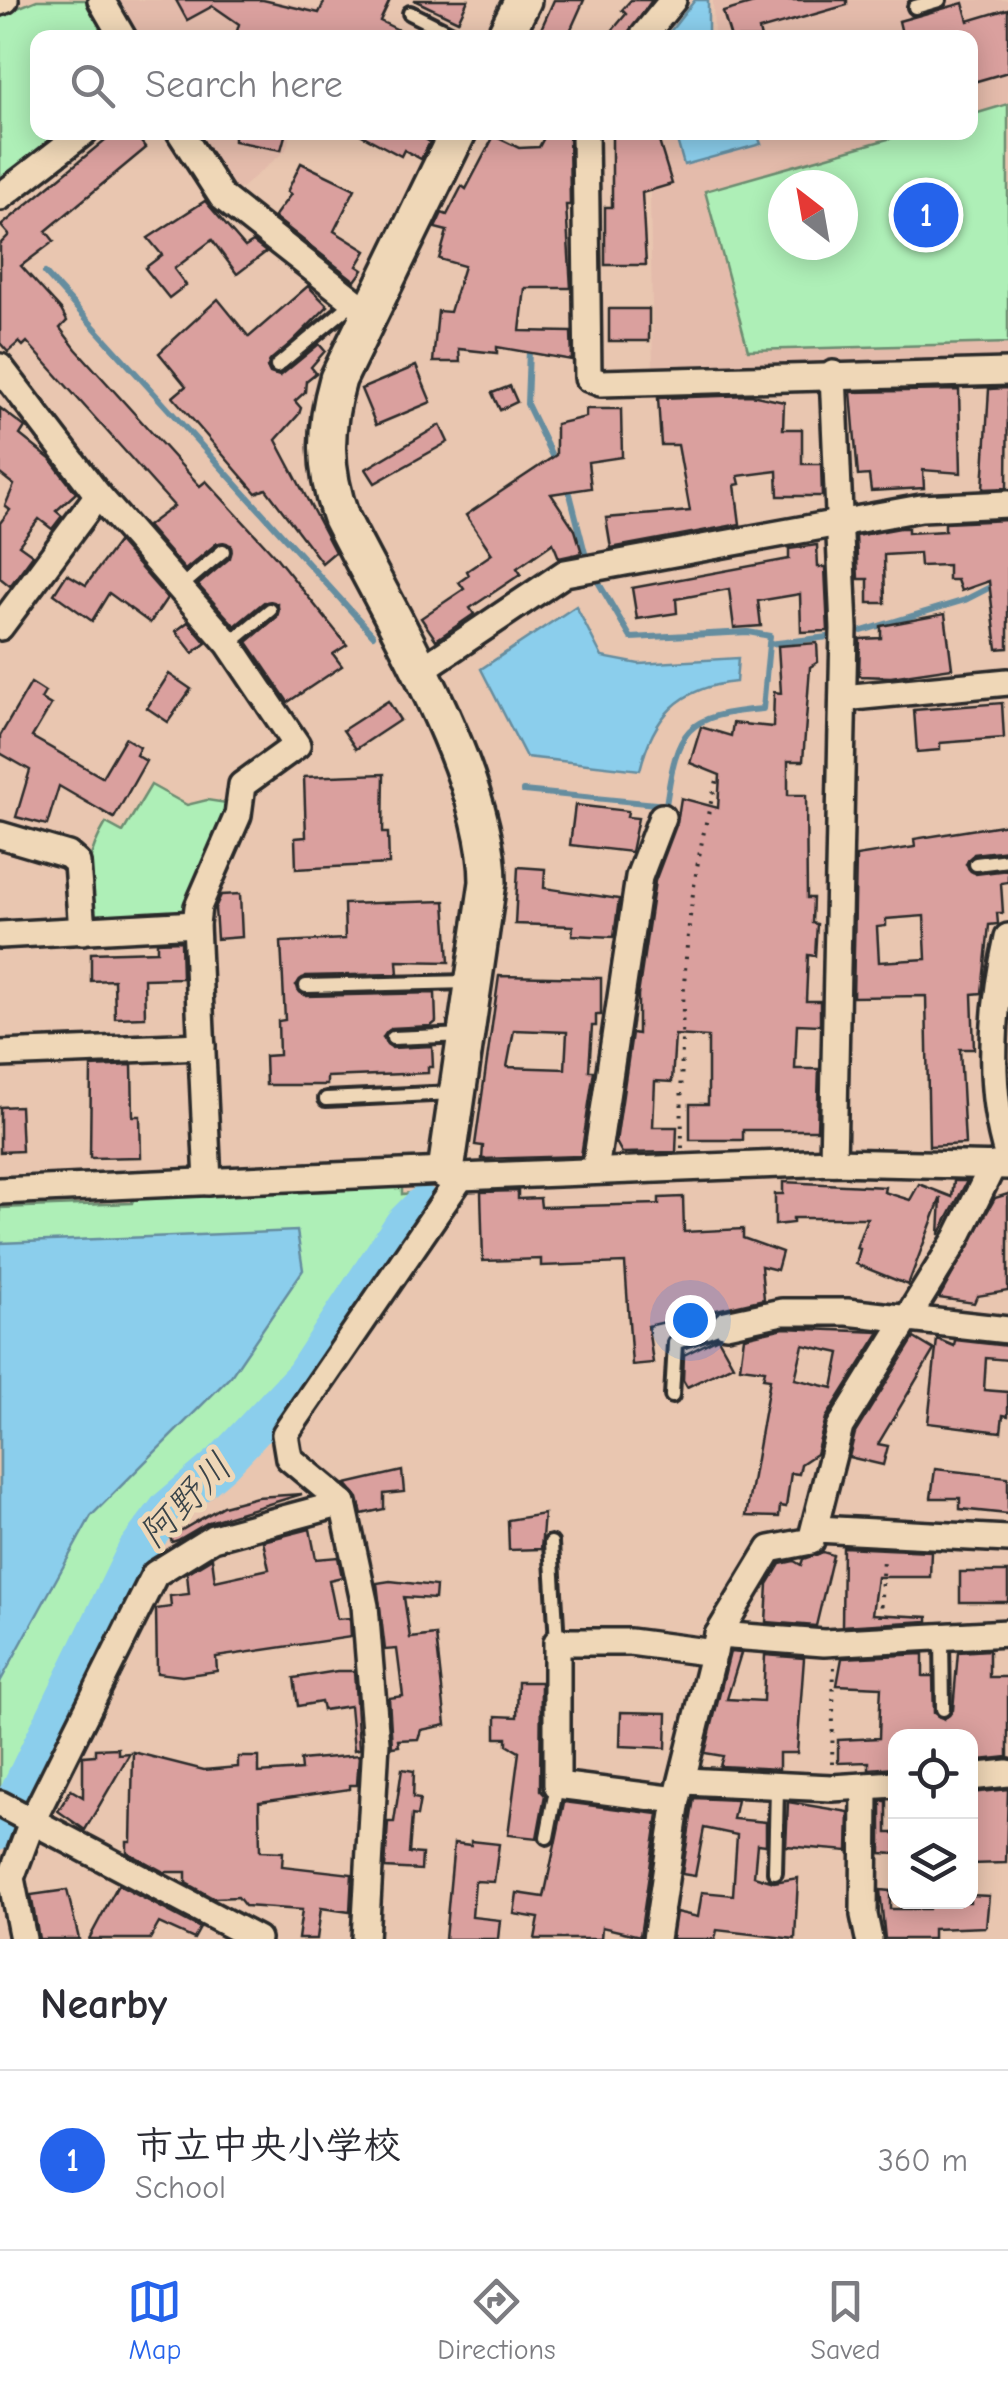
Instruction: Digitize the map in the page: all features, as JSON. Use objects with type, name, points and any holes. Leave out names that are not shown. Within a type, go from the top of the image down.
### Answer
[{"type":"street","points":[[102,0],[118,30]]},
{"type":"street","points":[[508,30],[522,0]]},
{"type":"street","points":[[649,30],[673,0]]},
{"type":"street","points":[[0,197],[74,140]]},
{"type":"street","points":[[185,140],[222,197],[362,307]]},
{"type":"street","points":[[366,1939],[376,1742],[364,1606],[343,1503],[289,1458],[285,1434],[453,1174],[458,1093],[488,882],[487,839],[468,780],[341,518],[327,480],[328,415],[362,307],[449,140]]},
{"type":"street","points":[[585,140],[588,378],[601,383],[1008,372]]},
{"type":"street","points":[[0,367],[98,495],[229,644],[297,745],[242,785],[238,815],[198,907],[208,1182]]},
{"type":"street","points":[[833,374],[843,698],[833,1162]]},
{"type":"street","points":[[0,627],[98,495]]},
{"type":"street","points":[[418,672],[565,573],[921,508],[1008,504]]},
{"type":"street","points":[[843,698],[992,680],[1008,682]]},
{"type":"street","points":[[595,1172],[639,877],[662,817]]},
{"type":"street","points":[[0,835],[68,855],[78,863],[82,930]]},
{"type":"street","points":[[0,935],[196,924]]},
{"type":"street","points":[[656,1939],[680,1790],[716,1644],[770,1548],[811,1540],[840,1427],[1003,1163],[994,1003],[1008,938]]},
{"type":"street","points":[[0,1054],[202,1046]]},
{"type":"street","points":[[0,1191],[833,1162],[1003,1163]]},
{"type":"street","points":[[726,1324],[782,1312],[847,1312],[1008,1330]]},
{"type":"street","points":[[23,1939],[6,1882],[30,1818],[155,1574],[213,1538],[343,1503]]},
{"type":"street","points":[[816,1529],[1008,1539]]},
{"type":"street","points":[[888,1785],[680,1790],[556,1784],[556,1642],[834,1643],[942,1640],[1008,1633]]},
{"type":"street","points":[[978,1776],[1008,1773]]},
{"type":"street","points":[[864,1788],[864,1915],[869,1939]]},
{"type":"street","points":[[0,1804],[257,1939]]},
{"type":"lane","points":[[916,7],[939,0]]},
{"type":"lane","points":[[410,13],[444,30]]},
{"type":"lane","points":[[277,366],[362,307]]},
{"type":"lane","points":[[180,588],[223,550]]},
{"type":"lane","points":[[229,644],[270,610]]},
{"type":"lane","points":[[976,864],[1008,860]]},
{"type":"lane","points":[[306,986],[474,981]]},
{"type":"lane","points":[[393,1038],[466,1036]]},
{"type":"lane","points":[[326,1099],[458,1093]]},
{"type":"lane","points":[[672,1396],[675,1344],[726,1324]]},
{"type":"lane","points":[[551,1543],[556,1642]]},
{"type":"lane","points":[[942,1640],[943,1709]]},
{"type":"lane","points":[[547,1837],[556,1784]]},
{"type":"lane","points":[[775,1872],[777,1788]]},
{"type":"path","points":[[682,1168],[680,1036],[697,848],[718,776]]},
{"type":"path","points":[[879,1642],[884,1535]]},
{"type":"path","points":[[832,1788],[834,1643]]},
{"type":"shaded area","points":[[114,0],[273,0],[322,10],[317,30],[133,30]]},
{"type":"shaded area","points":[[713,0],[1008,0],[1008,367],[653,371],[649,140],[978,140],[978,30],[714,30]]},
{"type":"shaded area","points":[[199,140],[289,140],[286,150],[232,196]]},
{"type":"green space","points":[[37,0],[86,0],[105,30],[30,30],[30,140],[62,140],[0,187],[0,15]]},
{"type":"green space","points":[[1008,104],[1008,343],[748,350],[705,191],[768,173],[768,260],[858,260],[858,170],[779,170],[884,140],[978,140],[978,113]]},
{"type":"green space","points":[[151,785],[187,805],[207,800],[233,804],[186,913],[97,923],[88,915],[88,877],[94,846],[106,823],[123,832]]},
{"type":"green space","points":[[402,1181],[402,1194],[411,1193],[290,1379],[145,1522],[118,1559],[4,1791],[0,1789],[0,1208],[132,1203],[135,1193]]},
{"type":"water","points":[[695,0],[708,0],[708,30],[671,30]]},
{"type":"water","points":[[677,140],[760,140],[761,144],[684,165]]},
{"type":"water","points":[[576,606],[602,657],[639,664],[738,658],[736,682],[699,690],[672,708],[652,735],[640,770],[526,757],[481,669]]},
{"type":"water","points":[[297,1231],[303,1270],[231,1376],[91,1516],[0,1682],[0,1243]]},
{"type":"building","points":[[176,0],[263,0],[319,13],[325,0],[390,0],[380,21],[399,30],[237,30],[239,24],[213,6],[187,20]]},
{"type":"building","points":[[414,0],[468,0],[458,21]]},
{"type":"building","points":[[554,0],[584,0],[571,30],[541,30]]},
{"type":"building","points":[[631,0],[652,0],[631,30],[613,30],[626,14],[622,10]]},
{"type":"building","points":[[764,0],[847,0],[847,5],[759,30],[729,30],[723,12]]},
{"type":"building","points":[[963,3],[968,21],[1008,9],[1008,72],[978,81],[978,30],[901,30],[899,21]]},
{"type":"building","points":[[105,140],[140,140],[146,148],[46,231],[54,241],[21,266],[61,310],[67,321],[60,328],[76,349],[200,486],[206,481],[276,557],[347,645],[333,654],[342,666],[288,702],[247,642],[277,617],[278,604],[264,602],[235,626],[198,585],[230,558],[231,545],[217,543],[185,570],[147,526],[174,506],[27,342],[23,346],[19,342],[8,352],[0,343],[0,244],[9,235],[1,226]]},
{"type":"building","points":[[234,140],[284,140],[281,150]]},
{"type":"building","points":[[371,140],[430,142],[421,159],[404,150],[401,156]]},
{"type":"building","points":[[492,140],[519,148],[539,147],[543,140],[569,140],[570,205],[566,205],[571,288],[525,288],[520,331],[571,332],[572,360],[497,347],[497,353],[459,349],[460,362],[433,362],[438,311],[450,312],[464,266],[439,259],[447,231],[435,228],[442,213],[447,215],[462,186],[466,189]]},
{"type":"building","points":[[612,140],[659,140],[672,184],[642,193],[646,265],[605,265],[605,207],[612,207]]},
{"type":"building","points":[[301,163],[355,189],[334,231],[366,251],[357,266],[363,270],[355,281],[274,217],[291,194],[287,192]]},
{"type":"building","points":[[205,201],[245,247],[253,242],[266,252],[237,274],[212,240],[174,269],[186,285],[169,298],[145,268],[162,255],[148,238]]},
{"type":"building","points":[[308,286],[328,306],[267,367],[270,373],[280,376],[319,344],[325,351],[311,367],[316,373],[306,381],[305,392],[295,401],[301,408],[299,414],[276,440],[335,552],[322,563],[266,489],[256,493],[173,397],[186,386],[159,353],[218,299],[249,337]]},
{"type":"building","points":[[609,309],[649,309],[649,341],[609,341]]},
{"type":"building","points":[[416,366],[431,402],[376,425],[361,389]]},
{"type":"building","points":[[510,386],[517,402],[500,410],[492,393]]},
{"type":"building","points":[[1008,388],[1007,488],[983,489],[989,389]]},
{"type":"building","points":[[959,390],[961,473],[923,470],[924,488],[871,491],[869,475],[858,476],[851,392]]},
{"type":"building","points":[[751,395],[784,402],[783,429],[802,429],[802,464],[821,464],[822,496],[778,496],[777,471],[738,476],[740,484],[735,485],[740,524],[611,548],[606,518],[690,511],[678,445],[661,445],[658,398]]},
{"type":"building","points":[[0,408],[25,427],[20,435],[50,459],[76,493],[56,511],[62,516],[52,529],[39,519],[19,545],[33,555],[10,586],[0,578],[0,523],[10,510],[5,506],[14,485],[0,474]]},
{"type":"building","points":[[586,409],[621,409],[622,457],[588,462],[591,488],[551,494],[575,530],[582,553],[559,558],[553,543],[517,568],[521,574],[470,608],[474,614],[436,640],[421,618],[464,589],[459,582],[469,575],[467,571],[492,554],[466,515],[556,455],[556,424],[586,417]]},
{"type":"building","points":[[440,425],[448,442],[375,483],[366,469]]},
{"type":"building","points":[[1008,520],[1008,648],[997,649],[989,581],[961,591],[957,580],[948,580],[948,565],[920,566],[919,553],[884,555],[885,603],[868,603],[868,579],[858,579],[856,536],[900,528],[908,528],[908,533],[945,531],[945,523]]},
{"type":"building","points":[[118,542],[167,598],[150,623],[109,593],[92,621],[54,594],[67,574],[86,585]]},
{"type":"building","points":[[817,545],[818,567],[825,567],[828,631],[801,632],[800,594],[758,601],[761,626],[734,628],[729,589],[676,599],[677,613],[637,619],[632,588],[789,559],[789,549]]},
{"type":"building","points":[[945,614],[952,668],[891,677],[859,676],[860,639],[881,638],[881,626]]},
{"type":"building","points":[[188,622],[206,643],[193,653],[176,631]]},
{"type":"building","points":[[817,643],[818,662],[810,667],[803,761],[788,761],[788,795],[806,795],[807,898],[813,898],[812,923],[817,924],[815,956],[808,955],[806,1001],[820,1001],[820,1025],[797,1024],[795,1069],[819,1069],[817,1130],[743,1130],[743,1140],[690,1140],[690,1104],[708,1104],[708,1037],[675,1035],[672,1082],[655,1081],[653,1127],[677,1127],[676,1152],[622,1153],[616,1142],[632,1033],[638,1034],[638,995],[655,881],[677,823],[681,798],[718,808],[720,775],[690,763],[701,727],[731,736],[733,723],[773,727],[774,692],[781,693],[778,646]]},
{"type":"building","points":[[169,674],[191,689],[168,722],[147,708]]},
{"type":"building","points":[[31,683],[45,692],[41,699],[51,705],[32,737],[102,777],[125,738],[140,747],[136,755],[146,761],[114,818],[59,786],[47,825],[16,817],[30,770],[0,753],[0,736]]},
{"type":"building","points":[[388,701],[400,720],[356,749],[343,730]]},
{"type":"building","points":[[1002,703],[1004,738],[940,743],[940,750],[917,752],[914,710]]},
{"type":"building","points":[[384,774],[383,833],[388,833],[389,864],[296,869],[295,838],[306,837],[304,777]]},
{"type":"building","points":[[575,805],[628,811],[627,817],[638,818],[631,852],[570,845]]},
{"type":"building","points":[[1008,824],[1008,850],[974,854],[966,864],[976,874],[1008,870],[1008,882],[1001,883],[1003,913],[997,913],[998,924],[989,925],[982,993],[972,994],[974,1049],[960,1049],[965,1144],[929,1146],[926,996],[853,997],[856,856],[915,847],[914,839]],"holes":[[[924,916],[926,959],[879,962],[877,927],[886,926],[886,919]]]},
{"type":"building","points":[[518,867],[545,869],[544,888],[619,899],[614,937],[572,935],[573,926],[515,924]]},
{"type":"building","points":[[240,894],[242,937],[217,939],[215,908],[221,895]]},
{"type":"building","points":[[445,901],[449,962],[397,961],[398,974],[306,976],[296,985],[306,996],[435,993],[436,1022],[431,1026],[392,1028],[383,1037],[392,1048],[432,1046],[433,1067],[428,1067],[428,1073],[327,1077],[327,1085],[266,1085],[265,1056],[279,1055],[278,1021],[285,1020],[281,942],[345,939],[344,904]]},
{"type":"building","points":[[181,941],[182,978],[144,979],[145,1017],[115,1018],[114,980],[91,981],[91,953],[157,951],[157,942]]},
{"type":"building","points":[[499,976],[601,978],[601,1015],[596,1015],[596,1026],[592,1026],[589,1071],[594,1071],[581,1156],[482,1159],[483,1146],[475,1145]],"holes":[[[514,1030],[567,1032],[565,1069],[507,1067]]]},
{"type":"building","points":[[132,1065],[133,1116],[140,1116],[141,1157],[90,1158],[91,1067]]},
{"type":"building","points":[[20,1106],[22,1151],[0,1152],[0,1107]]},
{"type":"building","points":[[954,1181],[967,1181],[939,1235],[941,1197],[908,1285],[856,1264],[860,1249],[856,1248],[867,1218],[793,1218],[793,1223],[775,1225],[775,1194],[783,1194],[783,1182],[885,1187],[884,1192],[910,1200],[919,1184],[952,1197]]},
{"type":"building","points":[[518,1191],[518,1199],[540,1198],[541,1207],[659,1204],[659,1198],[683,1197],[684,1232],[743,1229],[743,1238],[782,1252],[777,1270],[761,1266],[764,1299],[648,1326],[653,1363],[632,1365],[625,1263],[541,1266],[541,1259],[483,1261],[481,1192]]},
{"type":"building","points":[[1008,1194],[1008,1291],[977,1296],[974,1303],[939,1298],[995,1198]]},
{"type":"building","points":[[784,1328],[880,1332],[826,1418],[816,1454],[801,1464],[799,1474],[791,1473],[786,1507],[780,1506],[779,1517],[746,1516],[770,1379],[763,1378],[765,1370],[740,1367],[744,1337]],"holes":[[[803,1345],[840,1353],[833,1388],[795,1379]]]},
{"type":"building","points":[[718,1338],[733,1365],[687,1387],[683,1380],[684,1355]]},
{"type":"building","points":[[914,1338],[934,1350],[878,1444],[888,1446],[883,1465],[849,1457],[855,1433]]},
{"type":"building","points":[[937,1339],[954,1346],[955,1340],[1008,1346],[1008,1360],[986,1358],[984,1390],[1008,1392],[1008,1416],[1003,1415],[1001,1432],[928,1423]]},
{"type":"building","points":[[935,1469],[1008,1477],[1008,1514],[960,1509],[960,1498],[931,1498]]},
{"type":"building","points":[[402,1471],[404,1492],[384,1494],[384,1509],[362,1514],[358,1498],[346,1484]]},
{"type":"building","points":[[302,1494],[209,1522],[172,1542],[170,1537],[223,1506],[257,1497]]},
{"type":"building","points":[[544,1514],[541,1549],[509,1550],[508,1520]]},
{"type":"building","points":[[310,1529],[316,1559],[338,1557],[342,1577],[329,1580],[337,1619],[350,1618],[351,1637],[216,1657],[217,1671],[182,1676],[157,1673],[156,1609],[171,1607],[170,1596],[189,1594],[187,1573],[212,1558],[215,1581],[269,1569],[263,1541]]},
{"type":"building","points":[[843,1547],[931,1551],[930,1577],[877,1577],[872,1614],[928,1617],[928,1621],[842,1626]]},
{"type":"building","points":[[823,1552],[833,1555],[816,1626],[766,1622],[768,1584],[780,1564],[794,1561],[801,1565],[803,1559]]},
{"type":"building","points":[[960,1572],[1008,1572],[1008,1602],[960,1602]]},
{"type":"building","points":[[377,1583],[436,1586],[435,1599],[404,1597],[410,1638],[436,1635],[446,1725],[421,1730],[418,1739],[398,1740],[399,1746],[392,1747],[389,1698],[403,1696],[397,1649],[385,1650]]},
{"type":"building","points":[[989,1650],[989,1677],[1008,1677],[1008,1757],[978,1760],[978,1729],[888,1729],[888,1768],[869,1769],[869,1762],[838,1763],[838,1740],[879,1738],[881,1687],[837,1685],[842,1658],[923,1654],[923,1676],[933,1676],[934,1713],[944,1719],[953,1710],[958,1652]]},
{"type":"building","points":[[730,1652],[741,1653],[727,1699],[763,1701],[765,1655],[804,1658],[797,1753],[779,1753],[779,1769],[720,1766],[723,1756],[705,1753]]},
{"type":"building","points":[[354,1671],[359,1749],[354,1750],[350,1706],[323,1710],[321,1702],[298,1706],[294,1678]]},
{"type":"building","points":[[518,1682],[541,1682],[540,1790],[545,1795],[537,1838],[508,1835],[519,1752],[507,1745],[507,1738],[496,1738],[496,1716],[517,1717]]},
{"type":"building","points":[[621,1712],[667,1713],[666,1748],[620,1746]]},
{"type":"building","points":[[118,1748],[118,1754],[130,1753],[85,1830],[58,1811],[71,1790],[83,1797],[83,1756],[95,1755],[95,1749]]},
{"type":"building","points":[[133,1752],[204,1770],[238,1767],[238,1757],[259,1757],[259,1773],[301,1770],[300,1760],[359,1755],[357,1785],[350,1785],[350,1789],[259,1802],[260,1851],[283,1852],[282,1866],[352,1874],[350,1912],[321,1908],[317,1939],[298,1939],[302,1910],[245,1906],[238,1897],[213,1898],[186,1883],[186,1872],[164,1872],[127,1852],[127,1842],[131,1842]]},
{"type":"building","points":[[402,1769],[414,1771],[413,1798],[420,1799],[417,1816],[412,1815],[409,1853],[422,1854],[421,1870],[385,1868],[388,1822],[394,1822]]},
{"type":"building","points":[[1008,1789],[1006,1863],[978,1864],[978,1792]]},
{"type":"building","points":[[694,1798],[737,1800],[733,1819],[766,1822],[766,1845],[757,1844],[754,1876],[774,1882],[798,1878],[795,1939],[717,1930],[715,1939],[672,1939],[676,1912],[698,1917],[702,1892],[733,1895],[737,1835],[704,1828],[695,1876],[682,1874]]},
{"type":"building","points":[[881,1801],[887,1801],[888,1853],[881,1853]]},
{"type":"building","points":[[564,1802],[658,1814],[640,1936],[602,1927],[601,1939],[535,1939],[539,1918],[514,1914],[517,1893],[544,1897]]},
{"type":"building","points":[[788,1802],[849,1812],[848,1851],[786,1846]]},
{"type":"building","points":[[471,1841],[499,1844],[494,1882],[475,1881],[472,1917],[500,1920],[498,1939],[445,1939],[454,1843],[471,1845]]},
{"type":"building","points":[[118,1885],[200,1928],[194,1939],[159,1923],[150,1939],[89,1939]]},
{"type":"building","points":[[67,1890],[79,1939],[39,1939],[31,1895]]},
{"type":"building","points":[[880,1890],[888,1891],[888,1909],[978,1909],[978,1895],[989,1896],[986,1927],[933,1929],[933,1939],[885,1939]]},
{"type":"waterway","points":[[45,273],[373,635]]},
{"type":"waterway","points":[[529,350],[527,404],[555,462]]},
{"type":"waterway","points":[[568,486],[585,553]]},
{"type":"waterway","points":[[594,575],[631,638],[748,632],[770,636],[769,644]]},
{"type":"waterway","points":[[862,631],[965,600],[1008,578]]},
{"type":"waterway","points":[[523,791],[666,805],[675,759],[689,731],[716,716],[763,709],[769,644],[828,637]]},
{"type":"waterway","name":"阿野川","points":[[0,1831],[136,1551],[168,1509],[222,1463],[304,1376],[403,1225],[423,1205]]},
{"type":"place","name":"市立中央小学校","points":[[926,215]]}]
